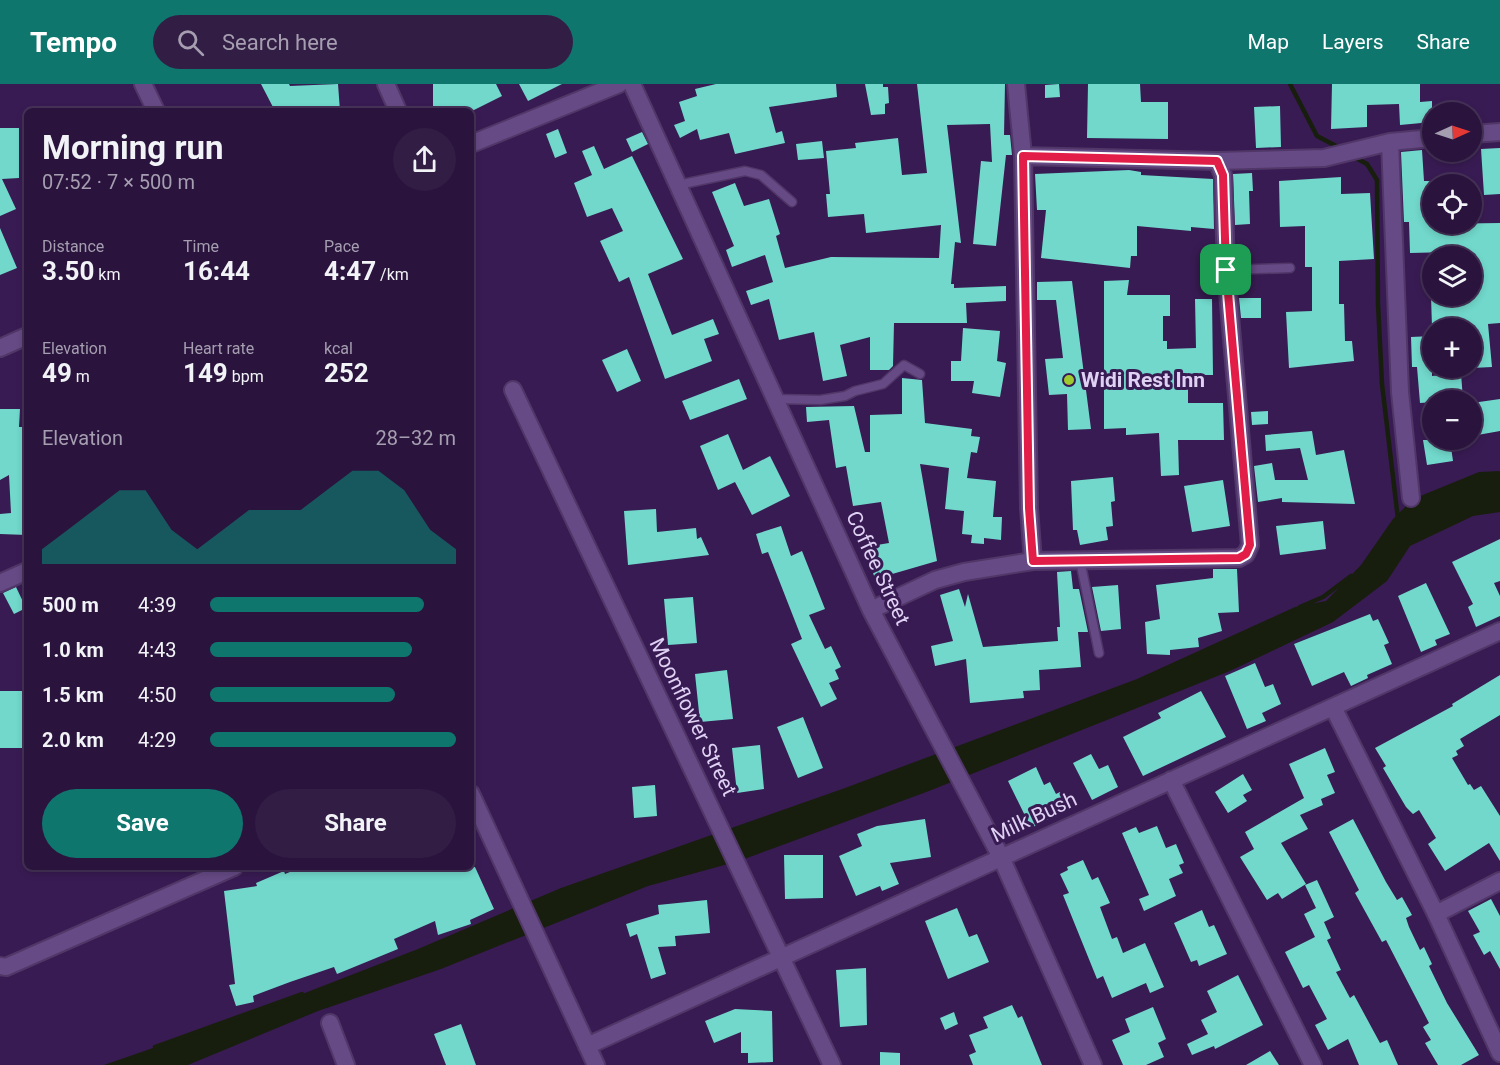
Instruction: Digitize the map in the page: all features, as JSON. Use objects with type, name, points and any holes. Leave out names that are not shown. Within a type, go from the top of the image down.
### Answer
[{"type":"street","points":[[143,84],[155,108]]},
{"type":"street","points":[[386,84],[397,108]]},
{"type":"street","points":[[474,143],[619,84]]},
{"type":"street","name":"Coffee Street","points":[[632,84],[871,610],[1001,857],[1093,1065]]},
{"type":"street","points":[[1016,84],[1023,156],[1029,508],[1033,561]]},
{"type":"street","points":[[1482,134],[1500,132]]},
{"type":"street","points":[[1023,156],[1217,161],[1324,158],[1390,142],[1422,139]]},
{"type":"street","points":[[1390,142],[1400,392],[1411,498]]},
{"type":"street","points":[[871,610],[935,580],[964,572],[1033,561],[1239,558],[1246,554],[1250,545],[1226,270],[1223,175],[1217,161]]},
{"type":"street","points":[[0,348],[24,337]]},
{"type":"street","name":"Moonflower Street","points":[[513,390],[642,665],[750,886],[832,1065]]},
{"type":"street","points":[[0,583],[24,572]]},
{"type":"street","name":"Milk Bush","points":[[587,1046],[1171,780],[1334,709],[1500,631]]},
{"type":"street","points":[[1334,709],[1436,914],[1500,1053]]},
{"type":"street","points":[[1171,780],[1313,1065]]},
{"type":"street","points":[[474,800],[596,1065]]},
{"type":"street","points":[[0,966],[6,967],[227,870]]},
{"type":"street","points":[[1436,914],[1500,880]]},
{"type":"street","points":[[330,1023],[346,1065]]},
{"type":"lane","points":[[678,184],[745,171],[761,175],[792,202]]},
{"type":"lane","points":[[1226,270],[1290,268]]},
{"type":"lane","points":[[776,399],[820,399],[846,396],[855,391],[883,384],[904,365],[920,374]]},
{"type":"lane","points":[[1080,561],[1099,653]]},
{"type":"shaded area","points":[[1500,471],[1500,512],[1473,516],[1410,546],[1387,581],[1333,622],[1230,671],[929,791],[739,861],[648,886],[441,969],[318,1011],[188,1065],[104,1065],[248,1015],[418,949],[561,888],[845,788],[1137,679],[1295,607],[1326,601],[1361,565],[1393,519],[1413,499],[1479,472]]},
{"type":"building","points":[[261,84],[289,84],[290,86],[338,84],[340,108],[273,108]]},
{"type":"building","points":[[433,84],[496,84],[502,96],[474,110],[474,108],[433,108]]},
{"type":"building","points":[[519,84],[562,84],[528,101]]},
{"type":"building","points":[[716,84],[836,84],[837,97],[769,107],[776,133],[782,131],[785,143],[735,154],[729,133],[700,140],[697,129],[680,138],[674,125],[685,121],[679,102],[697,96],[695,89]]},
{"type":"building","points":[[865,84],[883,84],[883,87],[888,87],[889,103],[885,104],[885,114],[871,115]]},
{"type":"building","points":[[917,84],[1005,84],[1004,135],[1010,135],[1012,155],[1006,155],[996,246],[973,244],[981,161],[992,162],[990,124],[947,125],[961,243],[955,242],[951,284],[954,284],[954,288],[1006,286],[1006,301],[966,303],[967,323],[894,323],[893,366],[889,370],[870,370],[870,337],[840,345],[847,376],[823,381],[814,332],[779,340],[769,299],[751,305],[746,291],[773,282],[765,255],[732,267],[726,250],[734,246],[712,192],[735,183],[744,206],[769,199],[780,234],[776,236],[785,268],[831,257],[939,258],[941,225],[866,233],[864,214],[828,217],[826,194],[830,194],[826,151],[856,148],[855,143],[898,138],[902,175],[927,173]]},
{"type":"building","points":[[1059,84],[1060,97],[1045,98],[1045,85]]},
{"type":"building","points":[[1088,84],[1140,84],[1141,102],[1168,102],[1168,139],[1087,138]]},
{"type":"building","points":[[1332,84],[1420,84],[1420,102],[1432,101],[1422,102],[1422,123],[1400,125],[1399,104],[1367,105],[1367,127],[1331,129]]},
{"type":"building","points":[[1280,106],[1281,147],[1256,148],[1254,107]]},
{"type":"building","points":[[0,128],[19,128],[19,178],[2,179],[16,209],[0,216]]},
{"type":"building","points":[[558,129],[567,153],[555,158],[546,134]]},
{"type":"building","points":[[642,132],[648,144],[632,152],[626,139]]},
{"type":"building","points":[[822,141],[824,158],[798,160],[796,144]]},
{"type":"building","points":[[594,146],[604,169],[632,156],[683,259],[648,274],[672,335],[713,319],[719,334],[704,339],[712,361],[665,379],[629,277],[619,282],[600,241],[623,231],[612,208],[587,217],[574,183],[592,175],[582,151]]},
{"type":"building","points":[[1500,148],[1500,194],[1484,195],[1482,149]]},
{"type":"building","points":[[1422,150],[1422,234],[1482,234],[1482,223],[1500,223],[1500,323],[1488,324],[1492,367],[1482,368],[1482,318],[1432,318],[1431,306],[1482,306],[1482,246],[1422,246],[1422,253],[1410,253],[1409,222],[1404,222],[1401,152]]},
{"type":"building","points":[[1129,170],[1141,172],[1141,175],[1213,179],[1214,229],[1191,227],[1191,231],[1137,226],[1137,256],[1131,256],[1130,268],[1041,258],[1046,210],[1037,210],[1035,174]]},
{"type":"building","points":[[1252,173],[1253,191],[1249,191],[1250,224],[1235,225],[1233,174]]},
{"type":"building","points":[[1341,177],[1341,194],[1370,193],[1374,259],[1339,261],[1339,304],[1344,304],[1345,341],[1352,341],[1354,361],[1289,368],[1286,312],[1312,311],[1312,267],[1305,267],[1305,226],[1280,227],[1279,181]]},
{"type":"building","points":[[0,228],[17,268],[0,275]]},
{"type":"building","points":[[1129,280],[1127,295],[1170,295],[1170,316],[1163,316],[1163,341],[1167,341],[1167,349],[1196,348],[1195,299],[1212,299],[1213,375],[1188,375],[1188,403],[1223,403],[1224,440],[1178,440],[1179,475],[1161,476],[1159,433],[1126,435],[1126,428],[1104,429],[1104,281]]},
{"type":"building","points":[[1072,281],[1091,429],[1068,430],[1067,394],[1049,395],[1045,359],[1063,358],[1056,300],[1037,300],[1037,282]]},
{"type":"building","points":[[1239,298],[1261,298],[1261,318],[1241,318]]},
{"type":"building","points":[[963,328],[1000,331],[997,361],[1006,363],[1000,397],[972,393],[974,381],[951,381],[951,361],[961,361]]},
{"type":"building","points":[[1422,336],[1422,378],[1461,378],[1462,390],[1422,390],[1422,403],[1420,403],[1417,367],[1412,367],[1411,337]]},
{"type":"building","points":[[627,349],[641,381],[617,392],[602,360]]},
{"type":"building","points":[[902,378],[922,380],[925,423],[972,429],[971,436],[980,437],[977,453],[971,452],[967,478],[996,481],[993,517],[1002,517],[1001,540],[984,538],[984,544],[971,543],[972,535],[962,534],[964,511],[945,509],[949,468],[920,464],[937,561],[875,579],[865,547],[889,543],[881,502],[853,506],[846,466],[836,468],[829,420],[807,422],[806,407],[854,406],[865,452],[870,452],[870,415],[902,414]]},
{"type":"building","points":[[739,379],[747,399],[690,420],[682,401]]},
{"type":"building","points":[[1500,399],[1500,431],[1482,434],[1482,402]]},
{"type":"building","points":[[0,409],[20,409],[19,427],[24,427],[24,535],[0,534],[0,514],[11,513],[9,475],[0,480]]},
{"type":"building","points":[[1268,411],[1268,424],[1252,425],[1251,412]]},
{"type":"building","points":[[1312,431],[1316,455],[1344,450],[1355,504],[1282,502],[1282,498],[1258,502],[1254,466],[1272,463],[1275,480],[1308,480],[1300,448],[1266,451],[1265,435]]},
{"type":"building","points":[[728,434],[743,470],[770,456],[790,496],[752,515],[735,482],[718,490],[700,446]]},
{"type":"building","points":[[1425,450],[1451,450],[1453,461],[1427,465]]},
{"type":"building","points":[[1113,477],[1115,501],[1111,502],[1113,526],[1106,527],[1108,540],[1080,545],[1077,530],[1073,530],[1071,481]]},
{"type":"building","points":[[1223,480],[1230,526],[1192,532],[1184,486]]},
{"type":"building","points":[[656,509],[657,532],[696,528],[697,539],[701,537],[709,555],[628,565],[624,511]]},
{"type":"building","points":[[1323,521],[1326,549],[1280,555],[1276,526]]},
{"type":"building","points":[[781,526],[791,556],[802,551],[825,609],[809,615],[825,649],[831,646],[841,667],[835,670],[839,679],[829,683],[837,699],[821,707],[791,644],[802,639],[768,552],[762,554],[756,534]]},
{"type":"building","points":[[1500,539],[1500,581],[1494,583],[1500,596],[1500,616],[1476,627],[1468,607],[1473,604],[1452,562]]},
{"type":"building","points":[[1213,569],[1237,569],[1239,612],[1218,613],[1222,631],[1198,638],[1199,647],[1170,650],[1170,655],[1147,654],[1145,622],[1160,619],[1156,585],[1213,578]]},
{"type":"building","points":[[1071,571],[1073,589],[1079,589],[1088,632],[1078,632],[1081,667],[1039,670],[1040,690],[1023,691],[1024,698],[970,703],[966,659],[935,666],[931,646],[953,641],[940,595],[959,589],[965,607],[968,594],[983,647],[1058,641],[1057,627],[1060,627],[1057,572]]},
{"type":"building","points":[[1426,583],[1450,634],[1435,640],[1437,645],[1421,652],[1398,596]]},
{"type":"building","points":[[1118,585],[1121,629],[1101,631],[1092,587]]},
{"type":"building","points":[[16,587],[24,609],[14,614],[3,593]]},
{"type":"building","points":[[693,597],[697,643],[668,645],[664,599]]},
{"type":"building","points":[[1370,614],[1373,621],[1378,619],[1389,643],[1384,645],[1392,664],[1367,675],[1368,678],[1351,686],[1344,672],[1312,686],[1294,644]]},
{"type":"building","points":[[1255,663],[1265,687],[1273,684],[1281,704],[1262,713],[1266,721],[1247,729],[1225,676]]},
{"type":"building","points":[[727,670],[733,719],[700,722],[695,674]]},
{"type":"building","points":[[1500,675],[1500,715],[1460,739],[1464,746],[1456,751],[1458,755],[1452,758],[1468,785],[1470,784],[1474,790],[1481,786],[1500,816],[1500,861],[1489,843],[1445,871],[1428,844],[1436,838],[1419,810],[1413,814],[1406,807],[1383,768],[1386,766],[1375,748],[1453,706],[1452,704]]},
{"type":"building","points":[[0,691],[24,691],[24,748],[0,748]]},
{"type":"building","points":[[1201,691],[1226,737],[1143,776],[1123,737],[1161,718],[1158,713]]},
{"type":"building","points":[[803,717],[823,768],[798,778],[777,727]]},
{"type":"building","points":[[760,745],[764,789],[737,793],[732,748]]},
{"type":"building","points":[[1325,748],[1335,772],[1327,775],[1335,793],[1321,799],[1323,805],[1300,815],[1308,829],[1281,843],[1306,884],[1282,899],[1278,893],[1267,900],[1240,857],[1254,849],[1245,832],[1304,798],[1289,764]]},
{"type":"building","points":[[1091,754],[1099,769],[1108,765],[1118,787],[1092,800],[1073,763]]},
{"type":"building","points":[[1036,767],[1044,785],[1050,782],[1056,794],[1060,792],[1068,809],[1031,828],[1008,781]]},
{"type":"building","points":[[1243,774],[1252,790],[1243,795],[1247,801],[1228,813],[1215,792]]},
{"type":"building","points":[[655,785],[657,816],[634,818],[632,787]]},
{"type":"building","points":[[925,819],[931,857],[890,863],[899,884],[882,891],[880,886],[856,896],[839,856],[862,846],[857,834],[877,826]]},
{"type":"building","points":[[1353,819],[1397,900],[1402,897],[1412,915],[1406,918],[1420,950],[1424,947],[1432,964],[1429,966],[1447,1003],[1479,1055],[1461,1065],[1438,1065],[1425,1043],[1431,1040],[1423,1027],[1429,1023],[1386,940],[1382,942],[1355,893],[1359,890],[1329,832]]},
{"type":"building","points":[[1157,826],[1166,848],[1176,844],[1184,863],[1179,865],[1183,873],[1169,879],[1176,896],[1144,911],[1139,899],[1149,895],[1122,833],[1136,827],[1139,833]]},
{"type":"building","points":[[784,855],[823,855],[823,898],[785,899]]},
{"type":"building","points":[[1083,860],[1092,880],[1098,877],[1110,903],[1100,907],[1112,939],[1117,937],[1123,953],[1145,943],[1164,987],[1150,993],[1146,983],[1112,998],[1103,976],[1097,979],[1063,895],[1069,893],[1060,874],[1068,870],[1067,867]]},
{"type":"building","points":[[475,867],[494,909],[470,920],[471,924],[438,935],[435,921],[394,939],[398,949],[337,974],[334,967],[290,982],[253,996],[254,1002],[236,1006],[229,985],[235,984],[224,891],[257,886],[256,883],[284,871],[285,874],[295,870],[474,870]]},
{"type":"building","points":[[1317,880],[1334,917],[1324,922],[1331,938],[1327,940],[1341,970],[1336,972],[1350,998],[1354,995],[1380,1043],[1387,1040],[1398,1065],[1359,1065],[1348,1039],[1328,1050],[1315,1025],[1327,1019],[1309,985],[1303,988],[1285,952],[1315,937],[1304,914],[1316,908],[1305,885]]},
{"type":"building","points":[[1491,899],[1500,916],[1500,969],[1490,951],[1484,955],[1473,935],[1480,932],[1468,911]]},
{"type":"building","points":[[707,900],[710,933],[675,936],[676,946],[658,947],[666,974],[651,979],[637,934],[630,937],[626,924],[659,914],[658,905]]},
{"type":"building","points":[[957,908],[969,937],[977,934],[989,962],[948,979],[925,921]]},
{"type":"building","points":[[1202,910],[1209,927],[1214,925],[1227,954],[1199,966],[1197,960],[1191,962],[1174,923]]},
{"type":"building","points":[[866,968],[867,1025],[840,1027],[836,970]]},
{"type":"building","points":[[1238,975],[1263,1025],[1215,1049],[1214,1046],[1192,1055],[1187,1044],[1208,1034],[1201,1020],[1217,1012],[1207,991]]},
{"type":"building","points":[[1012,1005],[1018,1018],[1022,1016],[1042,1065],[973,1065],[969,1055],[976,1052],[969,1035],[988,1028],[983,1017]]},
{"type":"building","points":[[1153,1007],[1166,1039],[1158,1043],[1164,1057],[1146,1065],[1123,1065],[1112,1040],[1130,1032],[1125,1019]]},
{"type":"building","points":[[735,1009],[772,1011],[773,1062],[748,1063],[748,1053],[741,1053],[741,1032],[714,1043],[705,1021]]},
{"type":"building","points":[[954,1012],[958,1024],[945,1030],[940,1018]]},
{"type":"building","points":[[461,1024],[476,1065],[446,1065],[434,1034]]},
{"type":"building","points":[[1270,1051],[1279,1065],[1246,1065]]},
{"type":"building","points":[[880,1052],[900,1053],[900,1065],[880,1065]]},
{"type":"waterway","points":[[1290,84],[1317,136],[1340,148]]},
{"type":"waterway","points":[[1352,156],[1367,164],[1377,180],[1378,304],[1382,384],[1398,519]]},
{"type":"waterway","points":[[1300,607],[1323,597],[1351,576]]},
{"type":"waterway","points":[[155,1047],[302,994]]},
{"type":"place","name":"Widi Rest Inn","points":[[1069,380]]},
{"type":"route","points":[[1023,156],[1217,161],[1223,175],[1226,270],[1250,545],[1246,554],[1239,558],[1033,561],[1029,508],[1023,156]]}]
